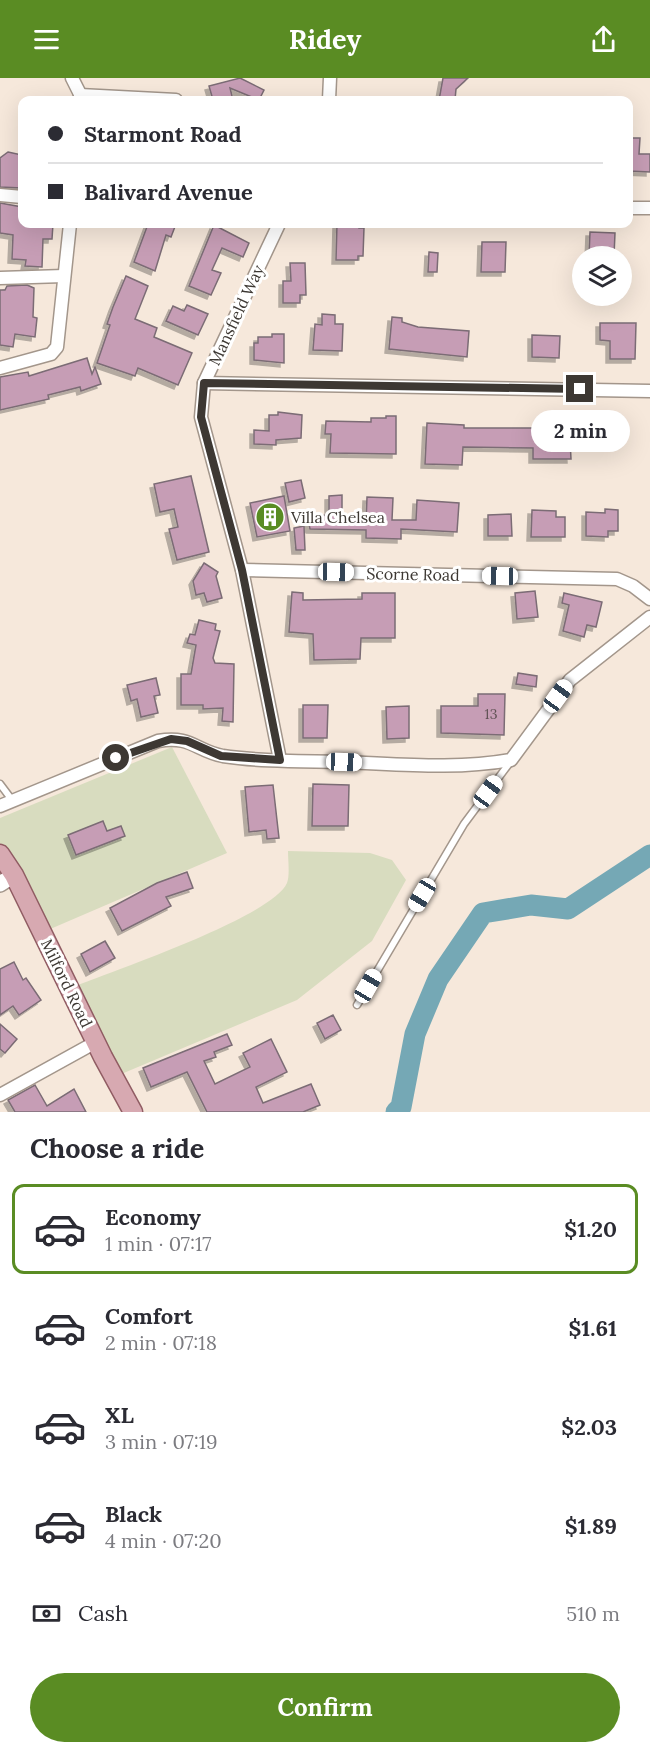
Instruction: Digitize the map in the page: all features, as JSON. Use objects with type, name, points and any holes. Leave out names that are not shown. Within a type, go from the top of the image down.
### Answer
[{"type":"main road","name":"Milford Road","points":[[0,854],[7,880],[133,1112]]},
{"type":"street","points":[[72,78],[80,96]]},
{"type":"street","points":[[329,96],[330,78]]},
{"type":"street","points":[[0,195],[18,197]]},
{"type":"street","points":[[633,208],[650,208]]},
{"type":"street","points":[[0,368],[51,354],[57,347],[70,228]]},
{"type":"street","name":"Mansfield Way","points":[[277,228],[204,383],[201,417],[242,570],[280,760]]},
{"type":"street","points":[[0,278],[64,276]]},
{"type":"street","points":[[204,383],[650,390]]},
{"type":"street","name":"Scorne Road","points":[[242,570],[616,579],[633,586],[650,599]]},
{"type":"street","points":[[0,806],[158,741],[171,739],[187,741],[221,756],[280,760],[472,767],[511,760],[570,680],[650,617]]},
{"type":"street","points":[[0,1095],[96,1042]]},
{"type":"lane","points":[[357,1005],[464,824],[511,760]]},
{"type":"lane","points":[[0,784],[12,800]]},
{"type":"green space","points":[[172,747],[227,853],[41,933],[0,856],[0,818]]},
{"type":"green space","points":[[288,851],[370,853],[392,860],[406,880],[372,941],[297,1000],[119,1075],[73,987],[189,942],[253,911],[275,897],[287,883]]},
{"type":"building","points":[[240,78],[264,90],[261,96],[249,96],[230,88],[232,96],[212,96],[209,86]]},
{"type":"building","points":[[443,78],[468,78],[456,89],[455,96],[440,96]]},
{"type":"building","points":[[633,138],[640,138],[639,154],[650,154],[650,172],[633,171]]},
{"type":"building","points":[[8,152],[18,154],[18,188],[0,187],[0,158]]},
{"type":"building","points":[[0,203],[18,206],[18,228],[53,228],[52,239],[43,239],[42,267],[25,266],[26,260],[12,259],[13,235],[0,233]]},
{"type":"building","points":[[147,228],[174,228],[171,237],[166,235],[155,271],[134,262]]},
{"type":"building","points":[[213,228],[220,228],[249,243],[243,257],[222,248],[212,270],[221,273],[211,295],[189,286]]},
{"type":"building","points":[[337,228],[364,228],[363,256],[358,256],[358,260],[336,260]]},
{"type":"building","points":[[590,232],[615,233],[614,246],[589,246]]},
{"type":"building","points":[[482,242],[506,242],[505,272],[481,272]]},
{"type":"building","points":[[429,252],[438,253],[437,272],[428,272]]},
{"type":"building","points":[[290,263],[305,263],[306,295],[300,295],[300,303],[283,303],[283,281],[291,281]]},
{"type":"building","points":[[126,276],[148,286],[135,319],[157,328],[154,337],[192,353],[178,385],[138,368],[135,376],[97,363],[110,325],[107,324]]},
{"type":"building","points":[[27,285],[34,288],[33,317],[37,318],[35,337],[15,334],[13,347],[0,345],[0,290],[5,290],[7,286]]},
{"type":"building","points":[[187,305],[208,314],[198,335],[166,321],[173,306],[184,311]]},
{"type":"building","points":[[322,314],[335,315],[335,324],[343,324],[342,351],[313,350],[315,324],[322,325]]},
{"type":"building","points":[[392,317],[402,318],[402,322],[418,327],[469,331],[467,357],[389,349]]},
{"type":"building","points":[[600,323],[636,323],[635,359],[610,359],[610,341],[600,340]]},
{"type":"building","points":[[272,334],[284,334],[284,363],[254,360],[254,343],[258,343],[258,337],[272,337]]},
{"type":"building","points":[[532,335],[560,336],[559,358],[532,357]]},
{"type":"building","points":[[87,358],[92,374],[95,367],[101,384],[81,391],[80,387],[48,395],[49,399],[0,410],[0,377],[28,372],[29,376]]},
{"type":"building","points":[[278,412],[302,415],[301,438],[276,440],[276,445],[254,444],[254,430],[269,431],[269,415],[278,415]]},
{"type":"building","points":[[386,416],[396,416],[396,454],[330,453],[331,434],[325,434],[326,421],[371,422],[371,418],[386,418]]},
{"type":"building","points":[[556,421],[569,421],[571,459],[533,459],[533,448],[463,447],[462,465],[425,464],[427,423],[464,425],[464,428],[533,428],[556,427]]},
{"type":"building","points":[[191,476],[209,552],[177,560],[169,529],[178,527],[174,509],[160,512],[154,484]]},
{"type":"building","points":[[301,480],[305,498],[289,502],[285,483]]},
{"type":"building","points":[[342,495],[342,516],[366,523],[367,497],[393,498],[392,520],[416,520],[417,500],[459,503],[457,532],[401,529],[401,539],[366,538],[366,530],[310,529],[308,520],[329,514],[329,496]]},
{"type":"building","name":"Villa Chelsea","points":[[284,496],[290,531],[257,537],[250,503]]},
{"type":"building","points":[[605,509],[618,510],[618,531],[608,531],[608,537],[586,536],[586,512],[605,513]]},
{"type":"building","points":[[532,510],[556,511],[556,517],[565,517],[565,537],[531,537]]},
{"type":"building","points":[[511,514],[512,536],[488,536],[488,515]]},
{"type":"building","points":[[304,526],[305,550],[296,550],[294,528]]},
{"type":"building","points":[[204,563],[218,572],[216,576],[222,598],[207,602],[204,593],[196,595],[193,581]]},
{"type":"building","points":[[535,591],[538,617],[517,619],[515,593]]},
{"type":"building","points":[[292,592],[303,593],[303,600],[362,599],[362,593],[395,593],[395,638],[361,638],[360,659],[314,660],[313,634],[289,632]]},
{"type":"building","points":[[564,593],[602,602],[596,627],[587,625],[584,637],[563,631],[569,605],[562,603]]},
{"type":"building","points":[[199,620],[216,624],[215,630],[220,631],[213,658],[215,663],[234,664],[233,722],[222,721],[223,708],[203,709],[203,705],[181,705],[181,674],[191,674],[196,645],[187,643],[190,634],[195,635]]},
{"type":"building","points":[[518,673],[537,676],[536,687],[516,684]]},
{"type":"building","points":[[156,678],[160,695],[154,696],[158,713],[141,717],[137,699],[131,701],[127,685]]},
{"type":"building","points":[[478,694],[505,694],[504,735],[441,733],[441,706],[478,706]]},
{"type":"building","points":[[303,705],[328,705],[327,738],[303,738]]},
{"type":"building","points":[[409,706],[409,738],[387,739],[386,707]]},
{"type":"building","points":[[313,784],[349,785],[348,826],[312,826]]},
{"type":"building","points":[[273,785],[279,838],[267,839],[266,830],[249,832],[245,787]]},
{"type":"building","points":[[103,821],[107,831],[121,826],[125,836],[76,855],[68,835]]},
{"type":"building","points":[[187,872],[193,888],[166,897],[171,906],[122,931],[110,908],[157,883]]},
{"type":"building","points":[[105,941],[115,958],[90,972],[81,954]]},
{"type":"building","points":[[14,962],[23,980],[26,978],[41,1000],[19,1015],[13,1006],[0,1015],[0,969]]},
{"type":"building","points":[[333,1015],[341,1030],[325,1039],[317,1023]]},
{"type":"building","points":[[0,1024],[17,1039],[5,1053],[0,1049]]},
{"type":"building","points":[[227,1034],[232,1045],[214,1052],[216,1057],[204,1061],[215,1084],[250,1067],[243,1053],[271,1039],[287,1072],[256,1087],[263,1103],[311,1084],[320,1105],[303,1112],[207,1112],[187,1072],[151,1087],[143,1068]]},
{"type":"building","points":[[35,1085],[47,1106],[74,1089],[86,1112],[15,1112],[8,1100]]},
{"type":"waterway","points":[[396,1112],[401,1107],[415,1034],[438,979],[483,913],[531,905],[568,909],[650,855]]},
{"type":"place","name":"Villa Chelsea","points":[[270,517]]},
{"type":"route","points":[[116,758],[158,741],[171,739],[187,741],[221,756],[280,760],[242,570],[201,417],[204,383],[580,389]]}]
